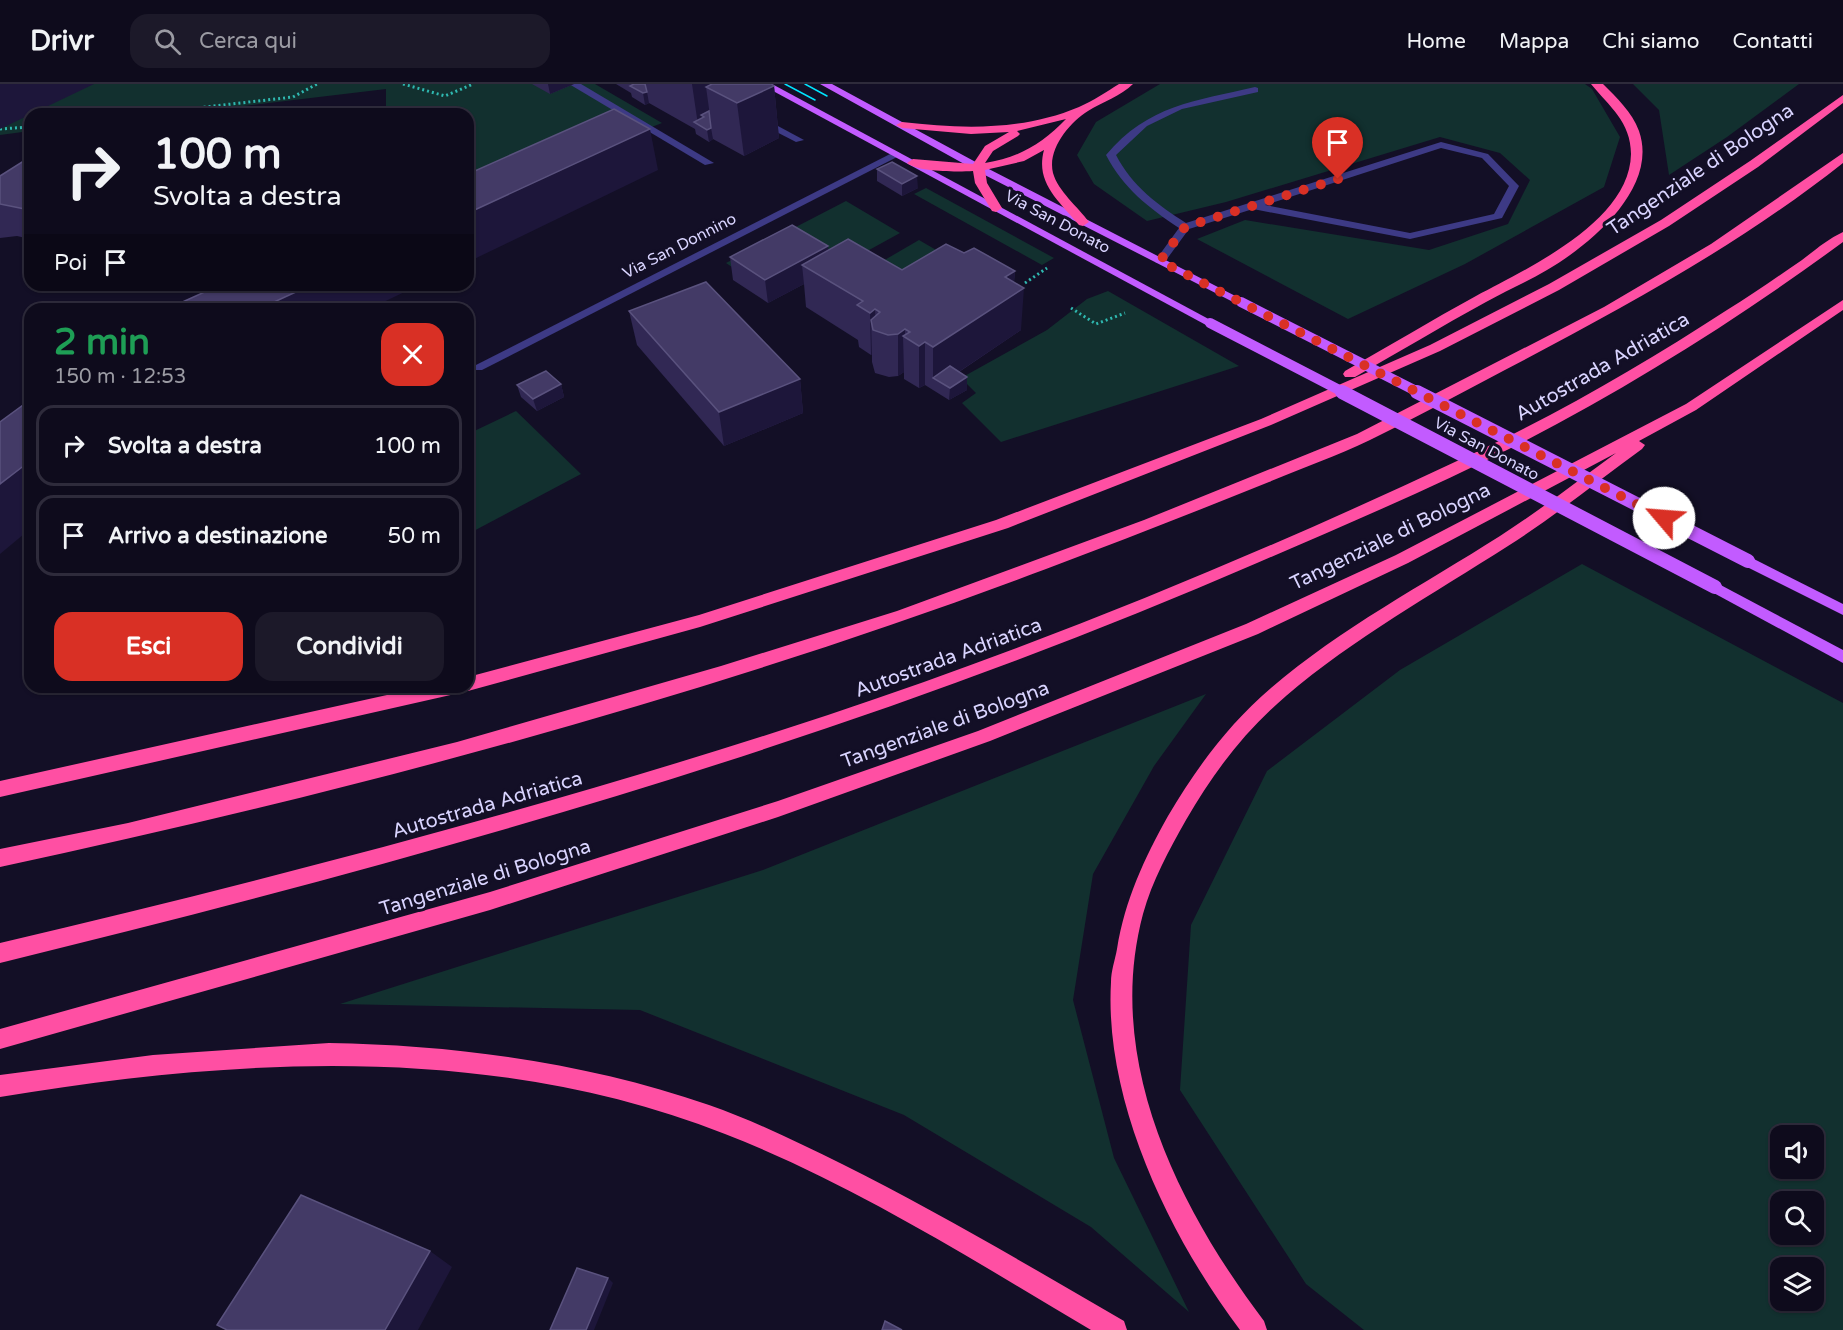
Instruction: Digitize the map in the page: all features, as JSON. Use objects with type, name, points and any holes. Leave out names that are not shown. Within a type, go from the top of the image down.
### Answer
[{"type":"highway","points":[[996,208],[985,192],[979,168],[980,158],[986,149],[1029,126],[1083,108],[1127,84]]},
{"type":"highway","points":[[1266,422],[1560,256],[1608,217],[1628,187],[1637,167],[1637,150],[1634,132],[1625,114],[1614,99],[1597,84]]},
{"type":"highway","name":"Tangenziale di Bologna","points":[[474,682],[700,621],[1002,525],[1266,422],[1435,348],[1554,287],[1675,217],[1754,164],[1843,98]]},
{"type":"highway","points":[[913,163],[940,167],[979,168],[1013,162],[1032,154],[1053,139],[1083,108]]},
{"type":"highway","points":[[902,125],[968,132],[1029,126]]},
{"type":"highway","points":[[1053,139],[1047,161],[1047,173],[1083,222]]},
{"type":"highway","points":[[0,858],[128,831],[468,747],[903,616],[1150,524],[1362,438],[1609,310],[1716,247],[1806,186],[1843,157]]},
{"type":"highway","name":"Autostrada Adriatica","points":[[0,953],[120,925],[484,828],[732,755],[986,667],[1207,581],[1430,480],[1535,429],[1678,349],[1782,282],[1843,236]]},
{"type":"highway","name":"Tangenziale di Bologna","points":[[0,1039],[77,1020],[490,901],[777,809],[984,736],[1252,628],[1391,564],[1691,407],[1843,304]]},
{"type":"highway","points":[[1256,1330],[1228,1296],[1179,1213],[1144,1126],[1126,1056],[1121,984],[1134,912],[1161,846],[1202,775],[1247,720],[1287,685],[1353,635],[1507,539],[1691,407]]},
{"type":"highway","points":[[0,789],[428,693]]},
{"type":"highway","points":[[0,1086],[94,1070],[196,1061],[338,1054],[503,1067],[614,1088],[698,1112],[786,1149],[871,1190],[956,1236],[1115,1330]]},
{"type":"main road","name":"Via San Donato","points":[[765,84],[1210,323],[1715,587],[1843,657]]},
{"type":"main road","name":"Via San Donato","points":[[825,84],[1083,222],[1843,610]]},
{"type":"street","points":[[574,84],[709,163]]},
{"type":"street","points":[[1185,227],[1157,209],[1119,174],[1111,155],[1144,124],[1179,107],[1255,90]]},
{"type":"street","points":[[752,115],[799,141]]},
{"type":"street","points":[[1160,261],[1185,227],[1441,145],[1485,156],[1514,186],[1498,216],[1410,236],[1255,206]]},
{"type":"street","name":"Via San Donnino","points":[[478,367],[896,154]]},
{"type":"path","points":[[194,108],[293,96],[317,84]]},
{"type":"path","points":[[403,84],[445,96],[473,84]]},
{"type":"path","points":[[0,129],[24,127]]},
{"type":"path","points":[[1025,283],[1041,273]]},
{"type":"path","points":[[1071,308],[1096,324],[1121,315]]},
{"type":"green space","points":[[45,84],[595,84],[662,123],[474,197],[474,108],[386,108],[386,89],[226,108],[24,108],[24,132],[0,135],[0,105]]},
{"type":"green space","points":[[1160,84],[1585,84],[1592,89],[1620,137],[1604,187],[1465,264],[1348,319],[1197,239],[1245,220],[1429,250],[1508,224],[1530,180],[1500,153],[1440,137],[1226,202],[1147,221],[1094,184],[1077,155],[1096,122]]},
{"type":"green space","points":[[1633,84],[1799,84],[1727,137],[1669,175],[1659,110]]},
{"type":"green space","points":[[926,188],[1054,258],[1042,265],[914,194]]},
{"type":"green space","points":[[846,201],[900,233],[840,266],[741,273],[726,263]]},
{"type":"green space","points":[[919,240],[967,268],[924,293],[876,265]]},
{"type":"green space","points":[[1108,291],[1239,366],[1001,442],[962,403],[976,393],[961,378],[1047,330],[1087,299]]},
{"type":"green space","points":[[516,411],[581,474],[474,531],[474,431]]},
{"type":"green space","points":[[1582,564],[1843,703],[1843,1330],[1364,1330],[1306,1284],[1180,1090],[1191,925],[1267,771],[1400,670]]},
{"type":"green space","points":[[1206,694],[1154,766],[1093,874],[1073,1000],[1114,1158],[1189,1312],[1091,1227],[904,1115],[640,1010],[340,1004],[763,870]]},
{"type":"building","points":[[645,84],[647,92],[643,93],[630,86]]},
{"type":"building","points":[[712,84],[771,84],[774,86],[737,103],[706,87]]},
{"type":"building","points":[[614,109],[650,129],[474,210],[474,171]]},
{"type":"building","points":[[709,111],[711,128],[707,130],[694,122],[704,117],[701,115]]},
{"type":"building","points":[[24,162],[24,209],[0,204],[0,176]]},
{"type":"building","points":[[892,162],[917,176],[902,184],[877,169]]},
{"type":"building","points":[[792,225],[828,246],[765,280],[730,257]]},
{"type":"building","points":[[848,239],[902,270],[946,244],[964,253],[974,248],[1015,271],[1005,277],[1024,288],[933,347],[925,342],[919,346],[903,336],[910,332],[905,329],[898,334],[888,335],[873,330],[871,320],[880,312],[875,309],[870,313],[857,305],[863,301],[802,265]]},
{"type":"building","points":[[706,282],[800,379],[719,412],[629,311]]},
{"type":"building","points":[[207,291],[298,291],[272,303],[180,303]]},
{"type":"building","points":[[950,366],[967,377],[950,388],[933,378]]},
{"type":"building","points":[[546,371],[561,384],[533,399],[517,385]]},
{"type":"building","points":[[24,404],[24,466],[0,484],[0,422]]},
{"type":"building","points":[[301,1195],[430,1251],[385,1330],[227,1330],[217,1325]]},
{"type":"building","points":[[577,1268],[608,1278],[586,1330],[550,1330]]},
{"type":"building","points":[[885,1321],[902,1330],[882,1330]]},
{"type":"tram line","points":[[785,84],[815,100]]},
{"type":"tram line","points":[[805,84],[827,96]]},
{"type":"route","points":[[1338,179],[1185,227],[1160,261],[1664,518]]}]
